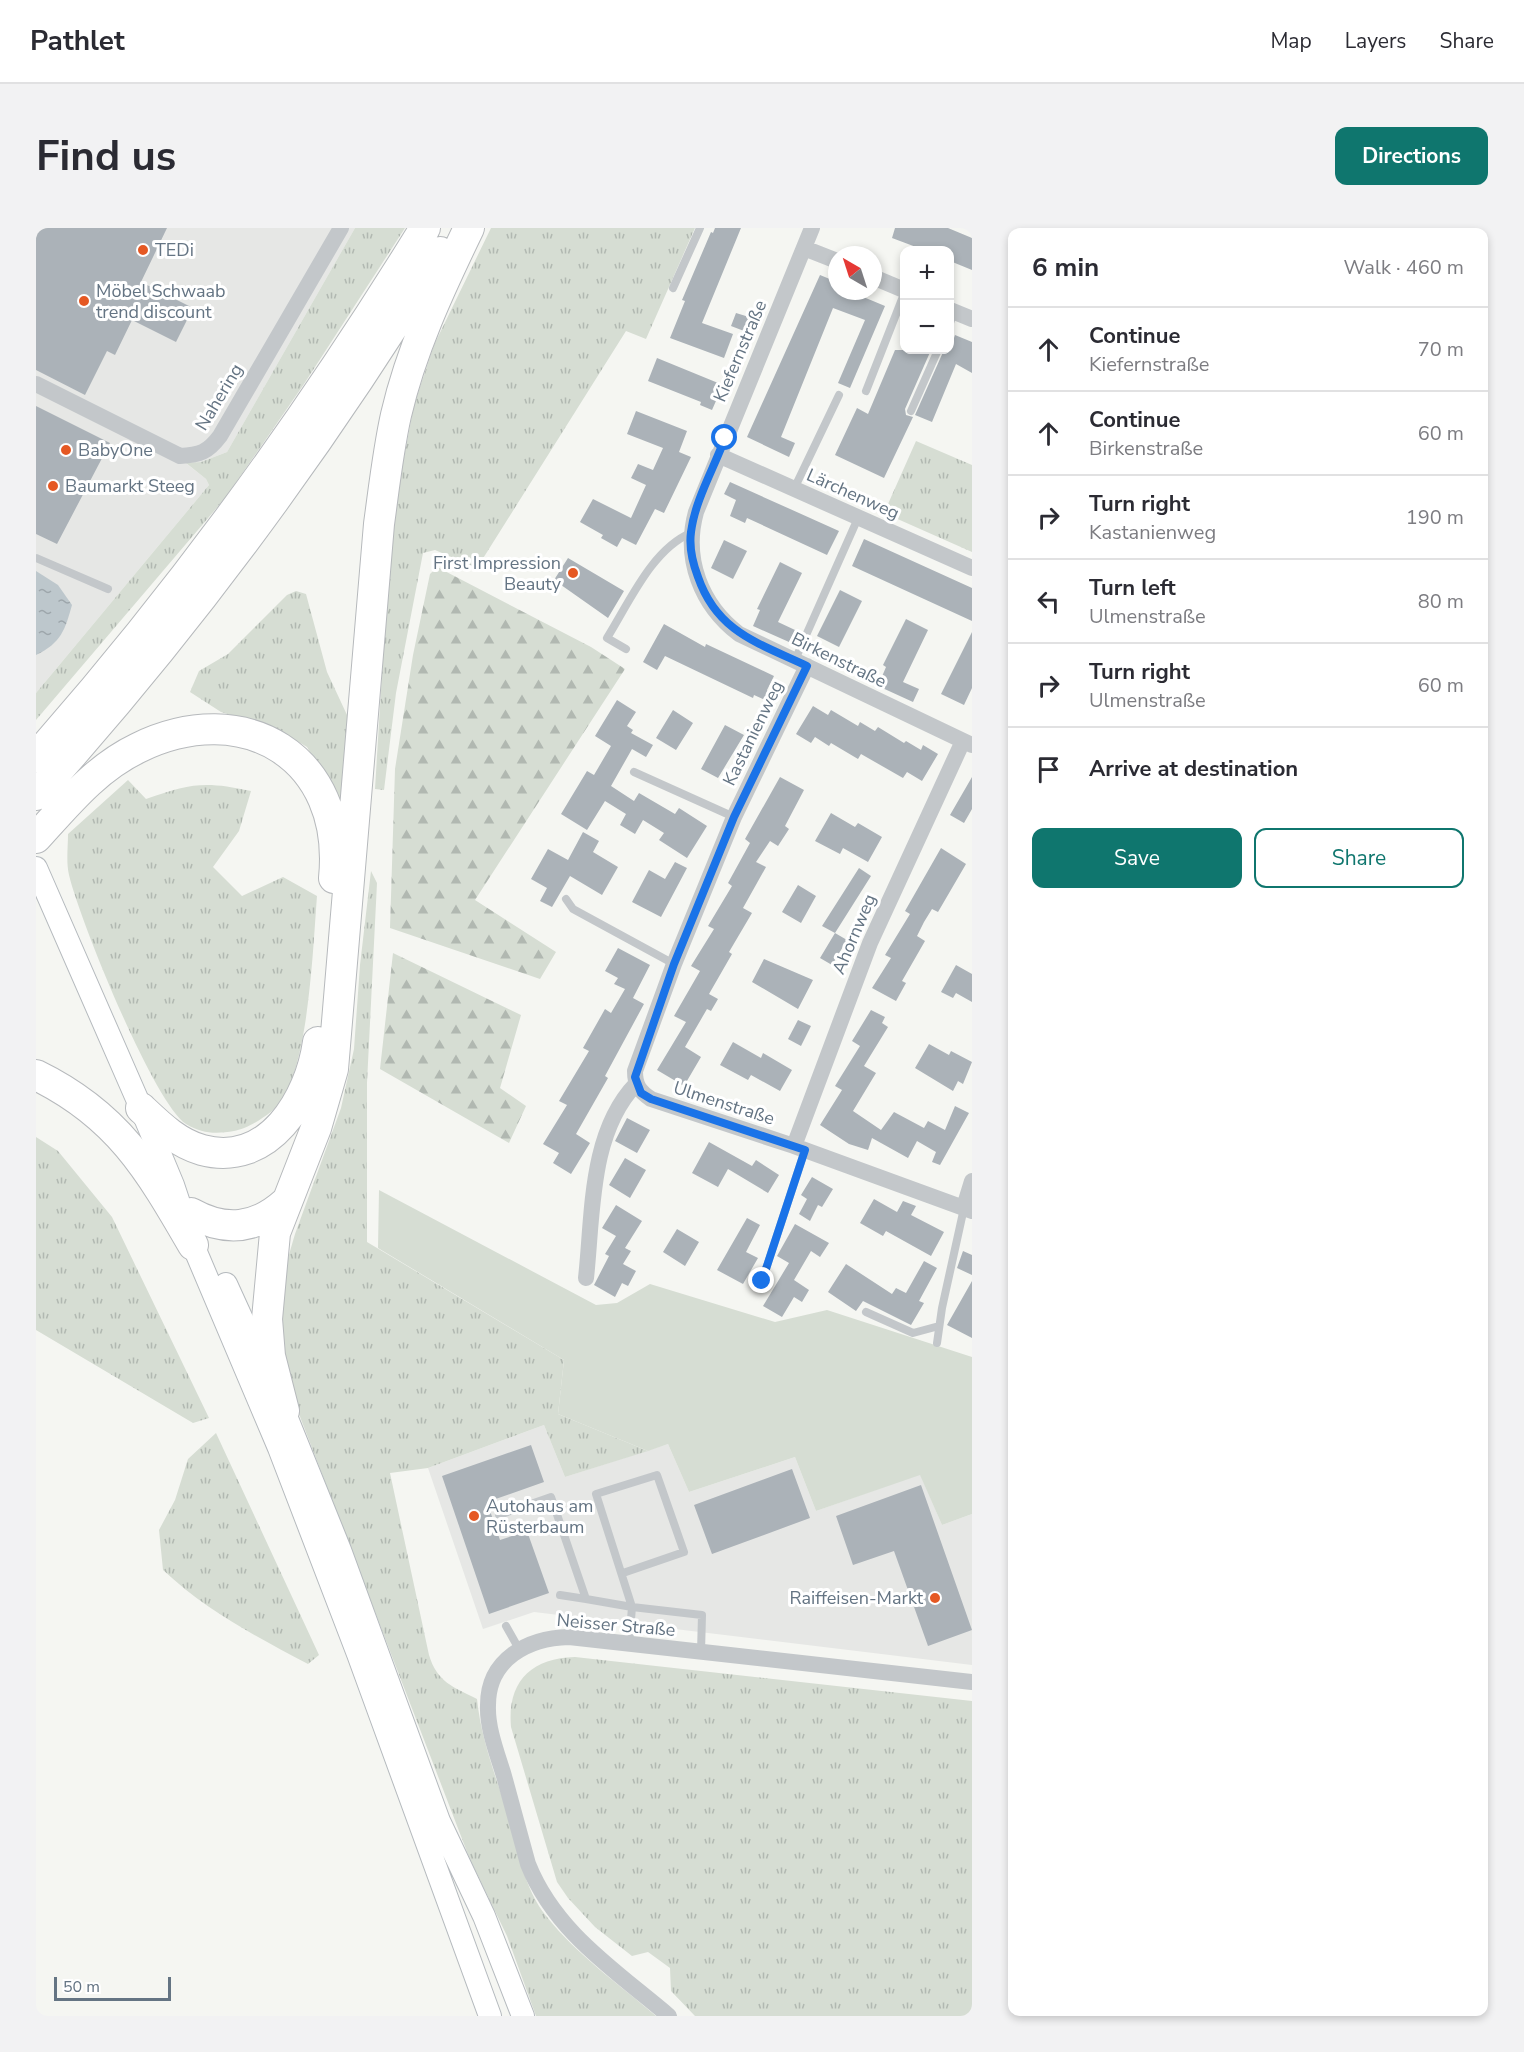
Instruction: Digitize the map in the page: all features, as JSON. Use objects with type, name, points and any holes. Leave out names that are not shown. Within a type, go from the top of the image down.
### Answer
[{"type":"highway","points":[[36,757],[198,561],[250,491],[349,348],[425,228]]},
{"type":"highway","points":[[36,795],[74,753],[218,576],[258,523],[371,361],[455,228]]},
{"type":"highway","points":[[284,1411],[270,1356],[267,1319],[275,1233],[285,1203],[298,1180],[333,1069],[379,524],[397,414],[429,316],[470,228]]},
{"type":"highway","points":[[36,838],[83,787],[116,760],[154,741],[203,729],[235,729],[278,744],[306,769],[324,801],[332,829],[336,864],[316,1056],[308,1083],[298,1104],[286,1121],[255,1146],[238,1152],[201,1149],[182,1141],[165,1131],[141,1108]]},
{"type":"highway","points":[[36,1075],[90,1106],[120,1135],[153,1177],[193,1245]]},
{"type":"highway","points":[[191,1214],[217,1225],[245,1225],[261,1221],[285,1203]]},
{"type":"main road","points":[[40,878],[141,1108],[173,1185],[193,1245],[279,1448],[490,2016]]},
{"type":"main road","points":[[173,1185],[191,1214],[284,1411],[340,1550],[440,1821],[492,1936],[523,2016]]},
{"type":"street","name":"Kiefernstraße","points":[[704,593],[694,568],[691,533],[718,455],[812,228]]},
{"type":"street","name":"Nahering","points":[[36,384],[180,456],[199,455],[211,449],[339,229]]},
{"type":"street","points":[[804,248],[828,257]]},
{"type":"street","points":[[882,281],[900,290]]},
{"type":"street","points":[[954,316],[972,319]]},
{"type":"street","name":"Lärchenweg","points":[[718,455],[972,568]]},
{"type":"street","name":"Birkenstraße","points":[[704,593],[723,622],[740,634],[968,743]]},
{"type":"street","name":"Kastanienweg","points":[[636,1084],[635,1071],[674,964],[734,817],[801,663]]},
{"type":"street","name":"Ahornweg","points":[[800,1148],[870,943],[968,743]]},
{"type":"street","points":[[586,1278],[598,1168],[615,1109],[636,1084]]},
{"type":"street","name":"Ulmenstraße","points":[[636,1084],[641,1093],[651,1099],[800,1148],[968,1209]]},
{"type":"street","points":[[968,1209],[972,1180]]},
{"type":"street","name":"Neisser Straße","points":[[669,2016],[565,1926],[537,1886],[528,1864],[490,1726],[488,1705],[493,1679],[506,1660],[519,1649],[539,1640],[555,1637],[972,1682]]},
{"type":"lane","points":[[673,288],[700,228]]},
{"type":"lane","points":[[866,391],[901,300]]},
{"type":"lane","points":[[911,411],[936,354]]},
{"type":"lane","points":[[794,489],[839,395]]},
{"type":"lane","points":[[801,663],[858,518]]},
{"type":"lane","points":[[626,649],[607,638],[660,553],[675,539],[691,533]]},
{"type":"lane","points":[[36,558],[108,589]]},
{"type":"lane","name":"Kastanienweg","points":[[634,772],[734,817]]},
{"type":"lane","points":[[566,899],[573,909],[674,964]]},
{"type":"lane","points":[[762,1281],[800,1148]]},
{"type":"lane","points":[[937,1343],[939,1326],[968,1209]]},
{"type":"lane","points":[[866,1312],[913,1333],[939,1326]]},
{"type":"lane","points":[[623,1573],[684,1552],[657,1475],[596,1494],[632,1606],[629,1644]]},
{"type":"lane","points":[[499,1515],[551,1497],[586,1599]]},
{"type":"lane","points":[[560,1595],[702,1614],[701,1652]]},
{"type":"lane","points":[[506,1626],[519,1649]]},
{"type":"shaded area","points":[[36,228],[355,228],[227,452],[201,462],[187,464],[206,479],[209,485],[36,693]]},
{"type":"shaded area","points":[[544,1425],[565,1477],[668,1444],[689,1492],[795,1457],[816,1511],[920,1474],[942,1525],[972,1514],[972,1665],[534,1612],[483,1629],[428,1468]]},
{"type":"green space","points":[[355,228],[405,228],[304,384],[226,497],[36,720],[36,693],[209,485],[206,479],[186,463],[201,462],[227,452]]},
{"type":"green space","points":[[491,228],[695,228],[646,339],[626,331],[477,568],[435,550],[423,553],[396,693],[384,790],[375,789],[391,525],[414,405],[434,345]]},
{"type":"green space","points":[[916,441],[972,465],[972,552],[884,513]]},
{"type":"green space","points":[[437,567],[591,647],[625,669],[475,900],[556,952],[540,979],[390,928],[395,769],[413,655],[430,574]]},
{"type":"green space","points":[[296,591],[306,594],[327,672],[354,730],[347,797],[339,805],[307,747],[277,729],[221,712],[190,692],[199,671],[228,654],[287,595]]},
{"type":"green space","points":[[128,780],[146,799],[198,785],[251,791],[239,831],[213,867],[242,896],[283,877],[317,896],[304,1031],[291,1082],[274,1110],[240,1130],[216,1133],[198,1130],[186,1124],[172,1109],[137,1047],[102,967],[76,897],[68,870],[68,834]]},
{"type":"green space","points":[[371,871],[377,883],[367,1083],[367,1242],[564,1360],[558,1414],[648,1451],[565,1477],[544,1425],[428,1468],[390,1473],[429,1655],[441,1678],[477,1699],[490,1758],[527,1881],[539,1906],[572,1944],[656,2016],[536,2016],[507,1936],[469,1857],[289,1388],[279,1345],[279,1289],[295,1234],[341,1108],[354,1049],[360,965]]},
{"type":"green space","points":[[393,953],[521,1015],[500,1088],[526,1106],[509,1143],[380,1069]]},
{"type":"green space","points":[[36,1137],[58,1151],[112,1217],[209,1418],[193,1423],[36,1330]]},
{"type":"green space","points":[[379,1190],[596,1305],[617,1303],[650,1284],[775,1322],[827,1310],[972,1357],[972,1514],[942,1525],[920,1475],[816,1511],[795,1457],[689,1492],[668,1444],[648,1451],[558,1414],[564,1360],[378,1248]]},
{"type":"green space","points":[[216,1433],[319,1655],[308,1664],[250,1633],[214,1610],[163,1570],[159,1530],[175,1500],[188,1459]]},
{"type":"green space","points":[[575,1657],[972,1701],[972,2016],[695,2016],[671,1991],[670,1968],[648,1952],[632,1956],[595,1927],[568,1898],[557,1882],[511,1727],[513,1698],[525,1676],[545,1662]]},
{"type":"water","points":[[36,571],[58,585],[72,605],[61,635],[51,646],[36,655]]},
{"type":"building","name":"Möbel Schwaab trend discount","points":[[36,228],[167,228],[141,282],[193,308],[176,342],[132,320],[115,355],[107,351],[85,395],[36,370]]},
{"type":"building","points":[[715,228],[741,228],[702,323],[733,334],[724,358],[670,338],[685,301],[682,300],[711,232],[713,233]]},
{"type":"building","points":[[895,228],[948,228],[972,238],[972,270],[954,263],[954,246],[913,246],[892,238]]},
{"type":"building","points":[[820,275],[828,278],[828,300],[871,300],[885,306],[850,388],[838,383],[865,320],[833,308],[781,437],[795,443],[789,457],[747,437]]},
{"type":"building","points":[[736,313],[749,317],[744,331],[731,326]]},
{"type":"building","points":[[955,335],[972,342],[972,373],[956,364],[932,422],[915,415],[942,354],[954,354]]},
{"type":"building","points":[[895,350],[900,350],[900,354],[929,354],[905,409],[906,415],[913,417],[884,478],[835,455],[857,408],[868,414]]},
{"type":"building","points":[[657,358],[723,385],[712,410],[700,405],[701,402],[648,381]]},
{"type":"building","points":[[36,406],[110,443],[57,544],[36,534]]},
{"type":"building","points":[[636,411],[687,431],[679,452],[691,457],[664,513],[655,509],[636,545],[622,538],[617,547],[601,538],[603,535],[580,522],[593,499],[631,518],[646,485],[631,478],[638,464],[653,470],[663,448],[627,434]]},
{"type":"building","points":[[730,482],[839,531],[827,555],[747,518],[745,523],[730,516],[736,500],[724,494]]},
{"type":"building","points":[[864,539],[972,588],[972,621],[852,566]]},
{"type":"building","points":[[724,540],[747,551],[733,579],[711,568]]},
{"type":"building","points":[[568,558],[624,591],[608,618],[554,580]]},
{"type":"building","points":[[780,562],[802,573],[778,622],[795,630],[789,642],[753,626],[760,610],[757,609]]},
{"type":"building","points":[[840,590],[862,601],[839,647],[817,636]]},
{"type":"building","points":[[906,619],[928,630],[903,682],[919,689],[913,702],[878,686],[886,667],[883,665]]},
{"type":"building","points":[[664,624],[705,647],[706,644],[774,676],[767,690],[772,703],[754,695],[753,698],[665,656],[657,670],[643,662]]},
{"type":"building","points":[[972,632],[972,688],[964,705],[941,694]]},
{"type":"building","points":[[617,700],[636,712],[627,726],[633,730],[631,733],[653,745],[646,757],[632,749],[611,786],[634,801],[639,793],[675,814],[679,808],[707,826],[687,858],[659,840],[664,833],[643,820],[635,834],[620,825],[626,814],[605,801],[587,830],[561,814],[587,771],[594,775],[611,746],[595,736]]},
{"type":"building","points":[[813,706],[828,715],[831,710],[858,726],[860,722],[875,731],[878,727],[904,743],[906,741],[921,750],[923,745],[938,754],[922,781],[907,772],[903,778],[861,754],[858,759],[831,743],[829,746],[815,737],[811,743],[796,734]]},
{"type":"building","points":[[673,710],[693,723],[676,750],[656,738]]},
{"type":"building","points":[[725,725],[744,735],[718,778],[701,769]]},
{"type":"building","points":[[780,777],[804,790],[785,826],[789,829],[778,846],[770,841],[756,862],[766,867],[743,908],[752,913],[729,952],[732,954],[709,994],[718,999],[711,1011],[707,1009],[685,1047],[701,1057],[684,1086],[657,1070],[686,1022],[674,1016],[700,971],[691,966],[714,929],[708,926],[732,886],[728,883],[750,843],[745,839]]},
{"type":"building","points":[[972,777],[972,809],[964,823],[950,815]]},
{"type":"building","points":[[831,813],[855,827],[858,823],[882,837],[868,862],[843,848],[840,854],[815,841]]},
{"type":"building","points":[[583,832],[599,841],[593,852],[618,867],[602,895],[570,876],[552,907],[540,901],[547,888],[531,879],[548,849],[568,860]]},
{"type":"building","points":[[941,848],[966,864],[938,912],[932,909],[924,922],[917,936],[925,941],[902,981],[906,983],[896,1001],[872,988],[891,958],[885,955],[910,914],[905,911]]},
{"type":"building","points":[[675,862],[687,868],[661,917],[632,902],[649,870],[665,879]]},
{"type":"building","points":[[859,868],[871,876],[835,933],[822,926]]},
{"type":"building","points":[[798,885],[816,896],[801,923],[782,912]]},
{"type":"building","points":[[835,933],[847,940],[832,965],[820,958]]},
{"type":"building","points":[[618,948],[650,965],[633,998],[644,1004],[605,1076],[608,1078],[576,1134],[590,1143],[571,1174],[553,1163],[559,1153],[543,1144],[567,1105],[559,1101],[589,1051],[583,1048],[605,1009],[611,1013],[625,989],[614,984],[618,978],[605,971]]},
{"type":"building","points":[[764,959],[813,980],[798,1009],[752,982]]},
{"type":"building","points":[[956,965],[972,974],[972,1002],[956,993],[953,998],[941,992]]},
{"type":"building","points":[[871,1010],[885,1017],[882,1023],[888,1027],[864,1066],[876,1073],[853,1111],[881,1130],[894,1112],[924,1128],[928,1121],[945,1130],[955,1106],[969,1113],[940,1165],[932,1162],[936,1152],[917,1141],[908,1158],[872,1138],[868,1150],[849,1144],[820,1125],[842,1090],[835,1086],[860,1046],[852,1041]]},
{"type":"building","points":[[798,1020],[811,1026],[801,1046],[788,1039]]},
{"type":"building","points":[[733,1042],[761,1058],[763,1053],[792,1070],[780,1091],[751,1075],[748,1080],[720,1065]]},
{"type":"building","points":[[929,1044],[949,1055],[951,1051],[972,1062],[963,1084],[958,1081],[953,1091],[915,1068]]},
{"type":"building","points":[[627,1118],[650,1130],[637,1153],[615,1141]]},
{"type":"building","points":[[709,1142],[752,1166],[756,1160],[779,1175],[768,1193],[728,1169],[718,1187],[692,1173]]},
{"type":"building","points":[[625,1158],[646,1170],[630,1198],[609,1185]]},
{"type":"building","points":[[812,1177],[833,1189],[822,1207],[818,1205],[810,1221],[799,1214],[807,1199],[801,1195]]},
{"type":"building","points":[[874,1199],[897,1212],[903,1201],[916,1206],[911,1215],[944,1232],[931,1256],[886,1231],[883,1236],[860,1223]]},
{"type":"building","points":[[616,1205],[642,1221],[625,1248],[631,1251],[623,1264],[636,1271],[628,1286],[622,1283],[615,1297],[594,1285],[609,1256],[605,1254],[616,1236],[602,1228]]},
{"type":"building","points":[[747,1218],[760,1225],[746,1252],[758,1258],[743,1284],[717,1270]]},
{"type":"building","points":[[795,1224],[829,1243],[820,1257],[811,1251],[794,1280],[809,1290],[802,1302],[794,1297],[782,1317],[763,1306],[789,1263],[777,1256]]},
{"type":"building","points":[[677,1229],[699,1242],[685,1266],[663,1252]]},
{"type":"building","points":[[963,1251],[972,1255],[972,1275],[957,1268]]},
{"type":"building","points":[[924,1261],[937,1268],[919,1301],[924,1303],[911,1325],[863,1301],[856,1311],[828,1292],[846,1264],[892,1294],[896,1288],[906,1293]]},
{"type":"building","points":[[972,1281],[972,1338],[947,1325]]},
{"type":"building","name":"Autohaus am Rüsterbaum","points":[[531,1445],[544,1482],[487,1502],[500,1540],[527,1531],[549,1593],[489,1614],[442,1476]]},
{"type":"building","points":[[792,1469],[810,1518],[712,1554],[694,1505]]},
{"type":"building","name":"Raiffeisen-Markt","points":[[921,1485],[972,1630],[928,1646],[894,1551],[853,1565],[836,1516]]},
{"type":"place","name":"TEDi","points":[[143,250]]},
{"type":"place","name":"Möbel Schwaab trend discount","points":[[84,301]]},
{"type":"place","name":"BabyOne","points":[[66,450]]},
{"type":"place","name":"Baumarkt Steeg","points":[[53,486]]},
{"type":"place","name":"First Impression Beauty","points":[[573,573]]},
{"type":"place","name":"Autohaus am Rüsterbaum","points":[[474,1516]]},
{"type":"place","name":"Raiffeisen-Markt","points":[[935,1598]]},
{"type":"route","points":[[725,438],[696,512],[691,533],[694,568],[712,608],[723,622],[740,634],[807,666],[734,817],[674,964],[635,1071],[635,1077],[641,1093],[651,1099],[805,1150],[762,1281]]}]
